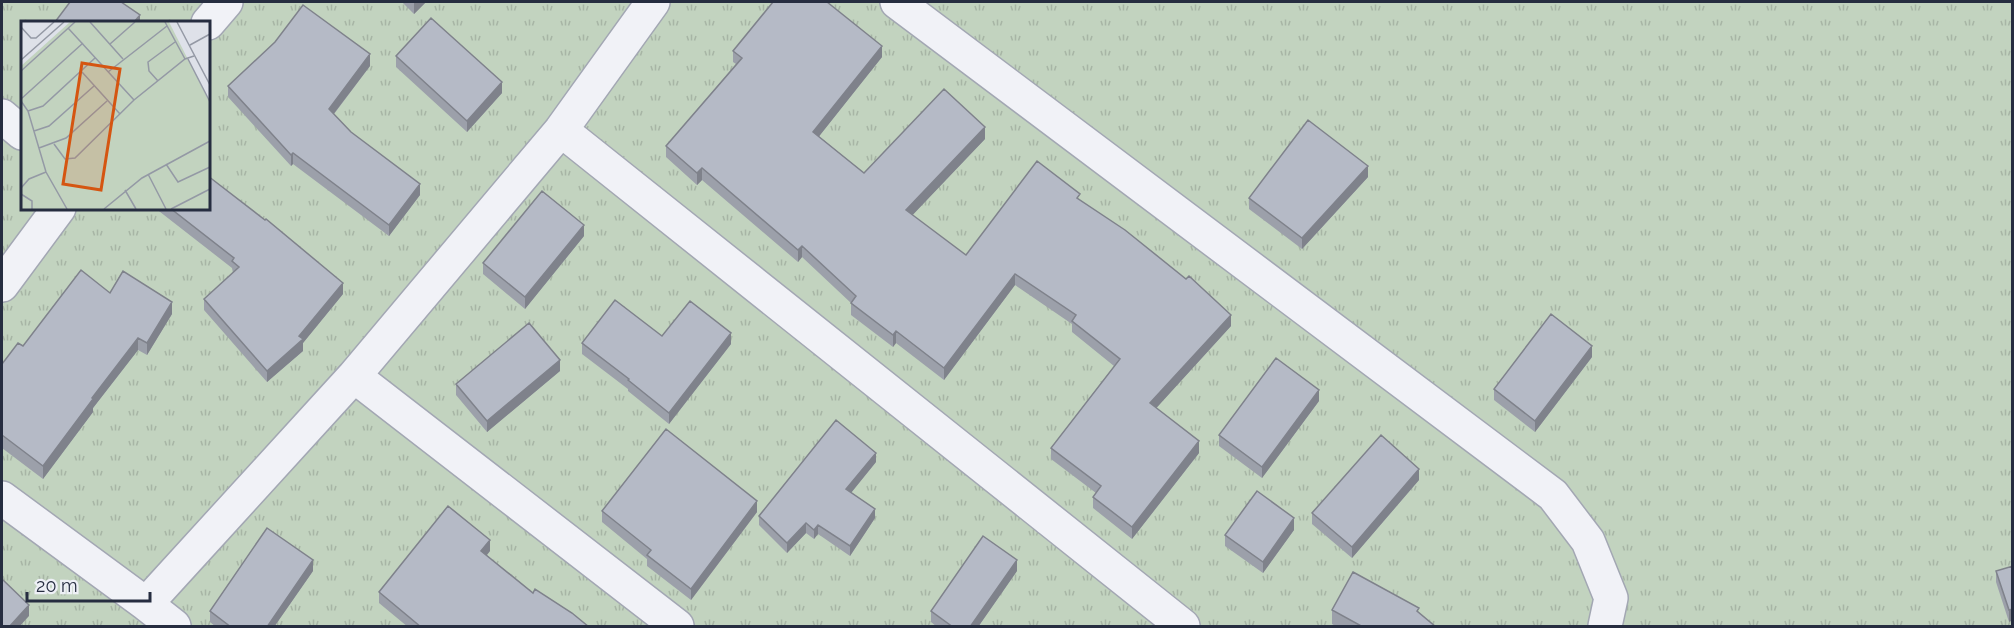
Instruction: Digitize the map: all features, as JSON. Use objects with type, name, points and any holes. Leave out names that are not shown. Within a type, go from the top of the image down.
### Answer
[{"type":"street","points":[[210,21],[226,2]]},
{"type":"street","points":[[146,604],[354,376],[561,130],[653,2]]},
{"type":"street","points":[[897,2],[1552,495],[1588,541],[1611,598],[1605,627]]},
{"type":"street","points":[[2,116],[21,132]]},
{"type":"street","points":[[561,130],[1183,627]]},
{"type":"street","points":[[2,285],[58,210]]},
{"type":"street","points":[[354,376],[677,627]]},
{"type":"street","points":[[2,498],[174,627]]},
{"type":"green space","points":[[2,2],[2012,2],[2012,626],[2,626]]},
{"type":"building","points":[[70,2],[121,2],[140,15],[135,21],[56,21]]},
{"type":"building","points":[[773,2],[827,2],[882,46],[813,132],[864,173],[944,89],[985,127],[906,210],[966,255],[1037,161],[1080,194],[1077,198],[1125,230],[1186,279],[1189,276],[1231,315],[1150,403],[1199,441],[1132,527],[1093,497],[1101,486],[1051,448],[1120,359],[1072,321],[1076,315],[1015,274],[944,368],[896,331],[893,335],[851,303],[856,296],[802,246],[798,250],[702,168],[697,173],[666,146],[742,58],[733,51]]},
{"type":"building","points":[[303,5],[370,54],[329,109],[351,132],[420,184],[389,225],[293,153],[291,155],[228,86],[275,42]]},
{"type":"building","points":[[431,18],[502,82],[467,121],[396,56]]},
{"type":"building","points":[[1308,120],[1368,166],[1302,238],[1249,198]]},
{"type":"building","points":[[210,178],[266,219],[343,283],[299,336],[303,339],[267,371],[204,299],[239,267],[232,261],[234,258],[173,210],[210,210]]},
{"type":"building","points":[[542,191],[584,225],[525,297],[483,263]]},
{"type":"building","points":[[81,270],[110,293],[123,271],[172,302],[147,343],[138,338],[43,466],[2,435],[2,364],[18,343],[23,346]]},
{"type":"building","points":[[615,300],[662,336],[690,301],[731,333],[669,413],[582,343]]},
{"type":"building","points":[[1551,314],[1592,346],[1535,421],[1494,389]]},
{"type":"building","points":[[529,323],[560,360],[487,421],[456,384]]},
{"type":"building","points":[[1276,358],[1319,390],[1262,467],[1219,435]]},
{"type":"building","points":[[836,420],[876,453],[846,489],[875,509],[850,546],[818,525],[814,530],[806,523],[787,543],[759,516]]},
{"type":"building","points":[[666,429],[757,501],[691,589],[647,555],[651,550],[602,511]]},
{"type":"building","points":[[1381,435],[1419,469],[1352,547],[1312,513]]},
{"type":"building","points":[[1257,491],[1294,518],[1263,562],[1225,535]]},
{"type":"building","points":[[448,506],[490,540],[481,551],[533,593],[535,589],[589,627],[421,627],[379,592]]},
{"type":"building","points":[[267,528],[313,560],[267,627],[231,627],[210,611]]},
{"type":"building","points":[[983,536],[1017,560],[970,627],[953,627],[931,611]]},
{"type":"building","points":[[2013,566],[2013,609],[2009,610],[1996,571]]},
{"type":"building","points":[[1353,572],[1419,608],[1417,611],[1436,627],[1363,627],[1332,610]]},
{"type":"building","points":[[2,579],[29,605],[9,627],[2,627]]}]
